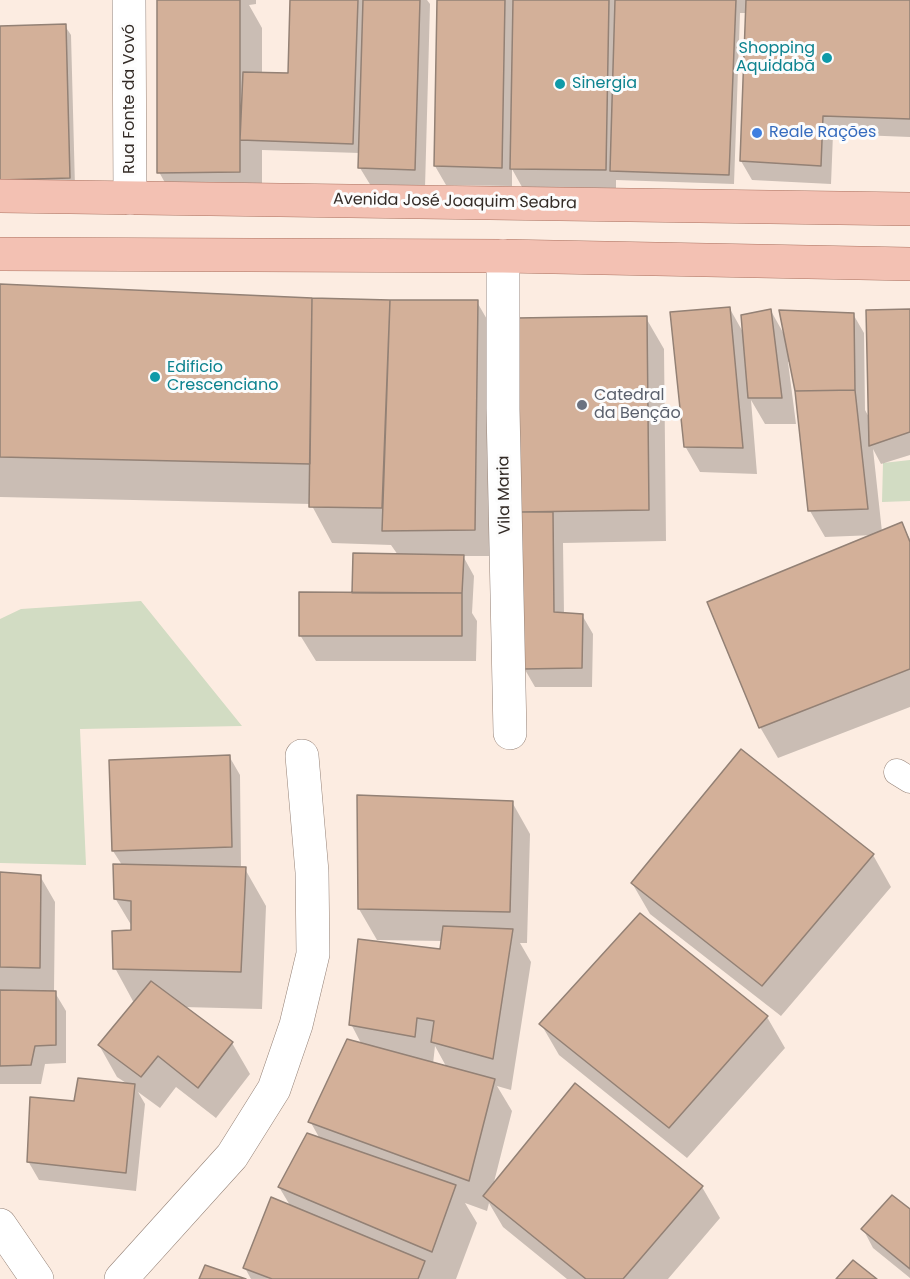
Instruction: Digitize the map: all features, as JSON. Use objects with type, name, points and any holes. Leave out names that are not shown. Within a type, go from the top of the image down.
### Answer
[{"type":"main road","name":"Avenida José Joaquim Seabra","points":[[0,196],[910,209]]},
{"type":"main road","points":[[0,254],[503,256],[910,264]]},
{"type":"street","name":"Rua Fonte da Vovó","points":[[129,0],[130,198]]},
{"type":"street","name":"Vila Maria","points":[[503,256],[503,410],[510,733]]},
{"type":"street","points":[[121,1279],[232,1156],[274,1089],[296,1025],[313,954],[312,872],[302,756]]},
{"type":"street","points":[[0,1226],[37,1279]]},
{"type":"green space","points":[[910,460],[910,501],[882,502],[883,463]]},
{"type":"green space","points":[[141,601],[242,726],[80,729],[86,865],[0,863],[0,619],[21,609]]},
{"type":"building","points":[[157,0],[240,0],[240,172],[157,173]]},
{"type":"building","points":[[290,0],[358,0],[353,144],[240,140],[243,72],[288,73]]},
{"type":"building","points":[[363,0],[420,0],[415,170],[358,168]]},
{"type":"building","points":[[437,0],[505,0],[502,168],[434,166]]},
{"type":"building","name":"Sinergia","points":[[513,0],[609,0],[606,170],[510,169]]},
{"type":"building","points":[[615,0],[736,0],[729,175],[610,171]]},
{"type":"building","name":"Shopping Aquidabã","points":[[746,0],[910,0],[910,119],[823,116],[821,166],[740,161]]},
{"type":"building","points":[[66,24],[70,178],[0,180],[0,26]]},
{"type":"building","name":"Edificio Crescenciano","points":[[0,284],[312,298],[310,464],[0,457]]},
{"type":"building","points":[[312,298],[390,300],[382,508],[309,507]]},
{"type":"building","points":[[390,300],[478,300],[475,530],[382,531]]},
{"type":"building","points":[[730,307],[743,448],[684,447],[670,312]]},
{"type":"building","points":[[771,309],[782,398],[748,398],[741,315]]},
{"type":"building","points":[[910,309],[910,432],[869,446],[866,310]]},
{"type":"building","points":[[779,310],[854,313],[855,390],[795,391]]},
{"type":"building","points":[[647,316],[649,510],[519,512],[516,318]]},
{"type":"building","points":[[855,390],[868,509],[808,511],[795,391]]},
{"type":"building","points":[[519,512],[553,512],[554,612],[583,614],[582,668],[523,669]]},
{"type":"building","points":[[902,522],[910,542],[910,669],[759,728],[707,602]]},
{"type":"building","points":[[353,553],[464,555],[462,593],[352,593]]},
{"type":"building","points":[[299,592],[462,593],[462,636],[299,636]]},
{"type":"building","points":[[741,749],[874,854],[762,986],[631,883]]},
{"type":"building","points":[[230,755],[232,847],[112,851],[109,760]]},
{"type":"building","points":[[357,795],[513,801],[510,912],[358,909]]},
{"type":"building","points":[[113,864],[246,867],[241,972],[113,969],[112,931],[131,930],[131,901],[114,899]]},
{"type":"building","points":[[0,872],[41,875],[40,968],[0,967]]},
{"type":"building","points":[[640,913],[768,1016],[669,1128],[539,1024]]},
{"type":"building","points":[[443,926],[513,929],[493,1059],[431,1042],[434,1021],[417,1018],[415,1037],[349,1025],[358,939],[440,949]]},
{"type":"building","points":[[151,981],[233,1042],[198,1088],[158,1056],[141,1077],[98,1045]]},
{"type":"building","points":[[0,990],[56,991],[56,1045],[35,1046],[31,1065],[0,1066]]},
{"type":"building","points":[[347,1039],[495,1079],[469,1181],[308,1122]]},
{"type":"building","points":[[78,1078],[135,1084],[126,1173],[27,1162],[30,1097],[74,1101]]},
{"type":"building","points":[[575,1083],[703,1186],[623,1279],[586,1279],[483,1196]]},
{"type":"building","points":[[307,1133],[456,1185],[432,1252],[278,1187]]},
{"type":"building","points":[[892,1195],[910,1209],[910,1269],[861,1229]]},
{"type":"building","points":[[271,1197],[425,1261],[418,1279],[272,1279],[243,1268]]},
{"type":"building","points":[[853,1260],[877,1279],[836,1279]]},
{"type":"building","points":[[205,1265],[246,1279],[199,1279]]},
{"type":"place","name":"Shopping Aquidabã","points":[[827,58]]},
{"type":"place","name":"Sinergia","points":[[560,84]]},
{"type":"place","name":"Reale Rações","points":[[757,133]]},
{"type":"place","name":"Edificio Crescenciano","points":[[155,377]]},
{"type":"place","name":"Catedral da Benção","points":[[582,405]]}]
